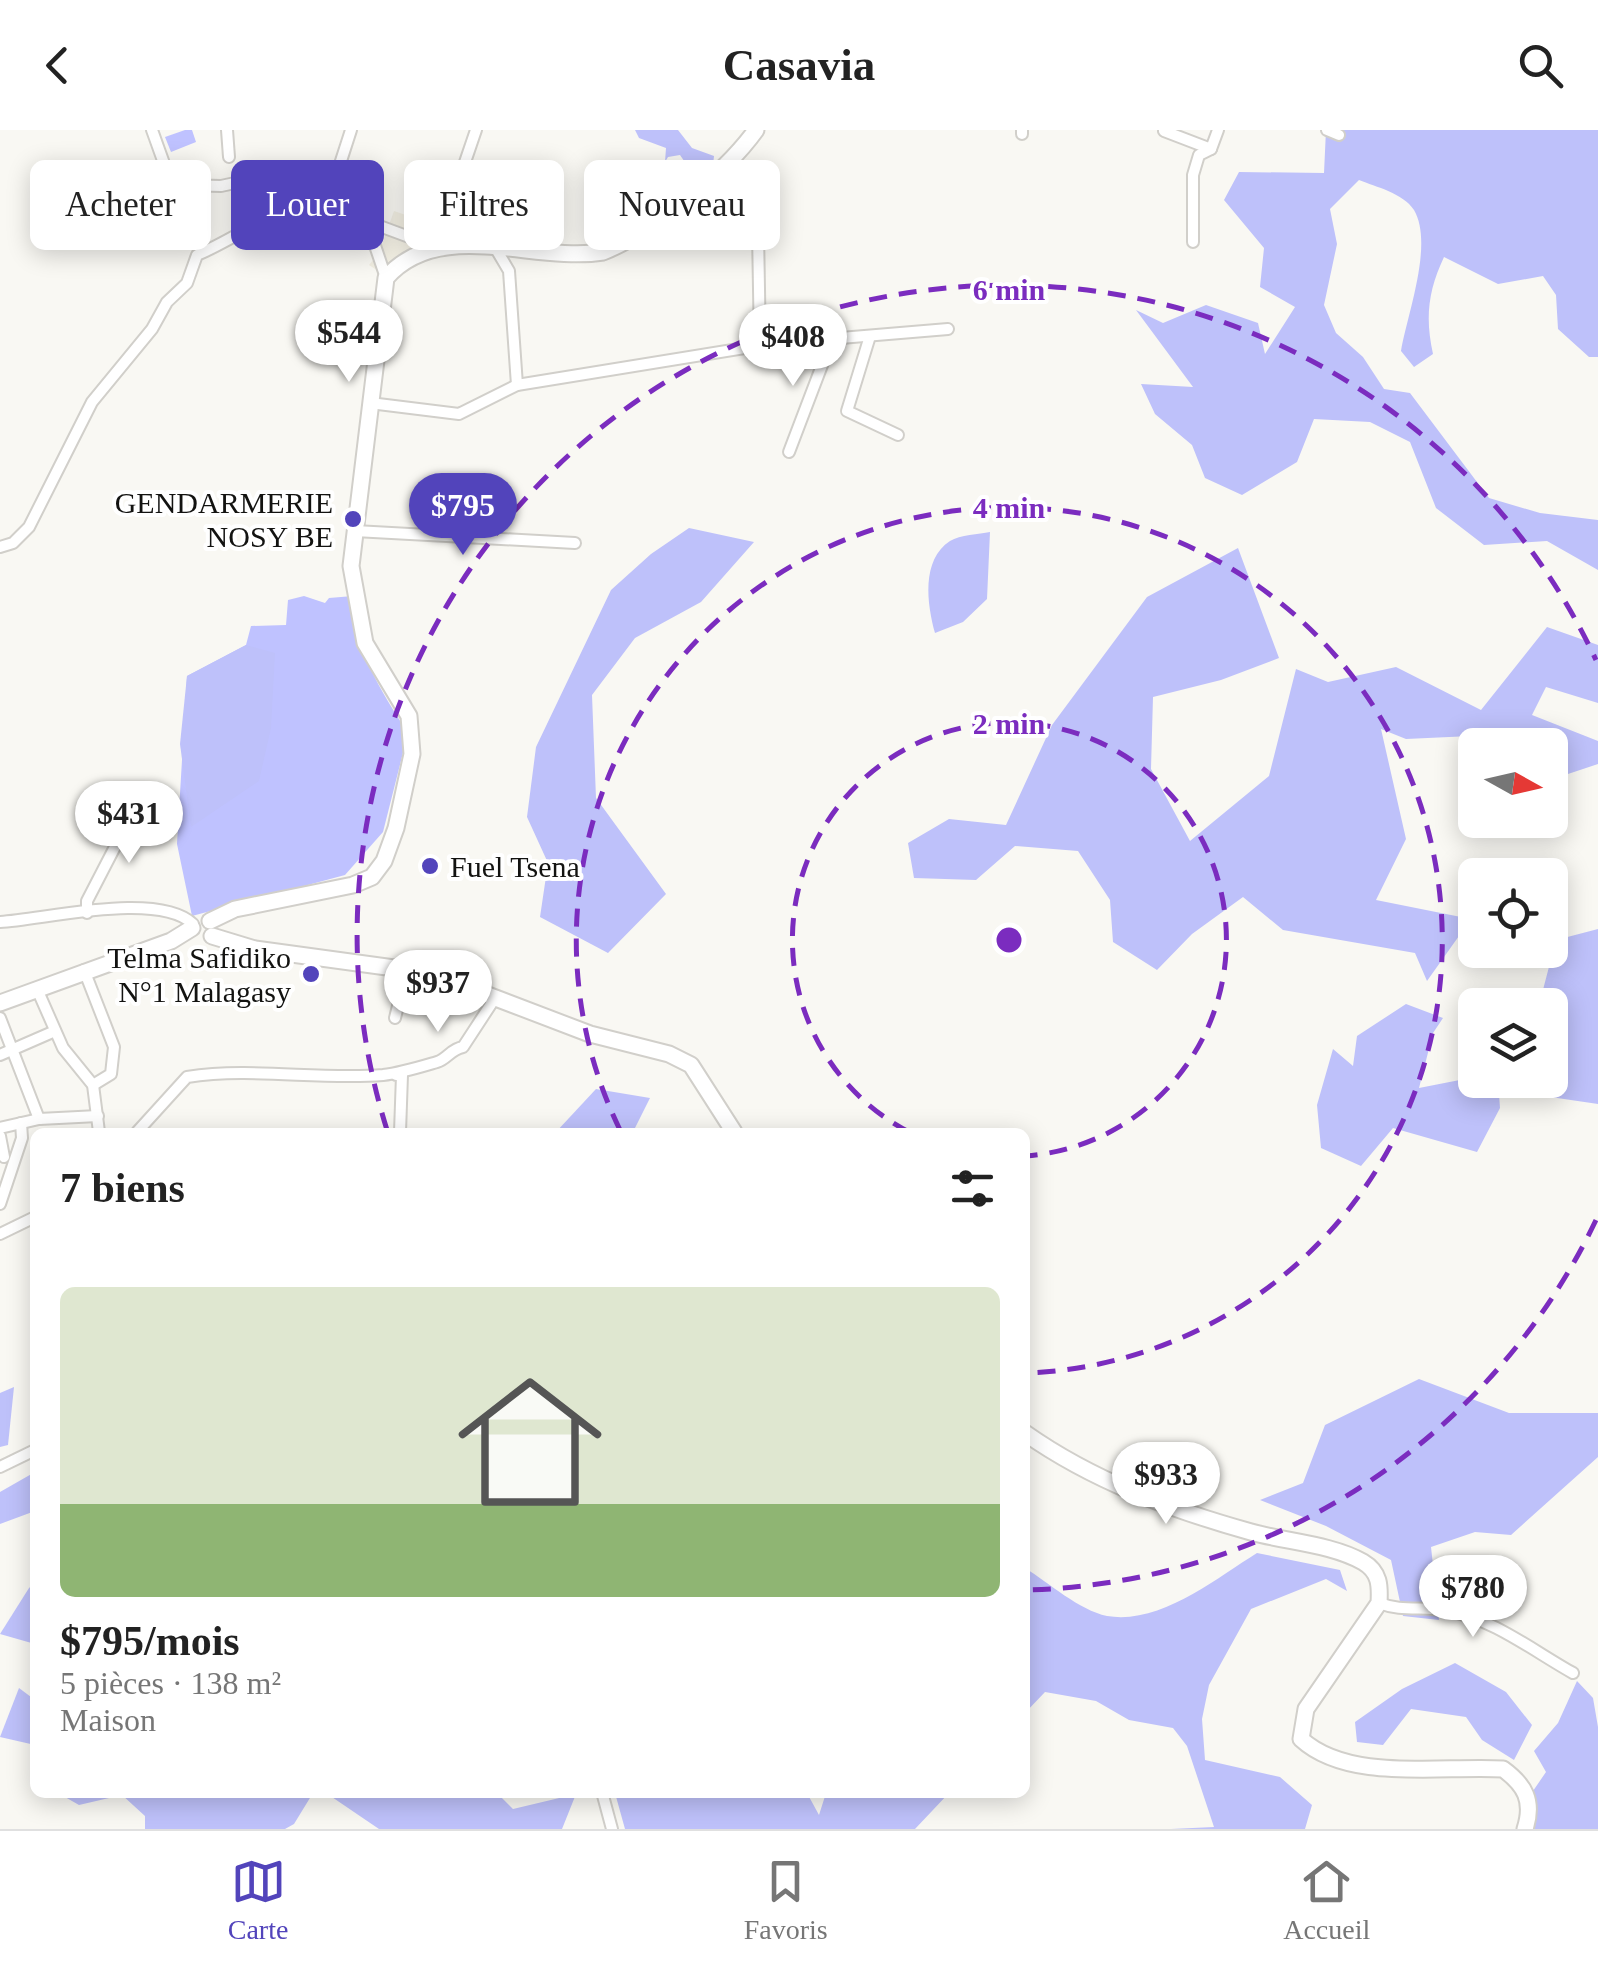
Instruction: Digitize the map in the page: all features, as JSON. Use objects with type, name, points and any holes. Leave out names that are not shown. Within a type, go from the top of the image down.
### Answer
[{"type":"main road","points":[[727,160],[756,130]]},
{"type":"main road","points":[[0,1003],[200,931],[226,913],[352,885],[372,876],[390,848],[412,754],[412,735],[409,716],[365,643],[351,566],[386,278],[406,256],[424,250]]},
{"type":"main road","points":[[512,250],[607,250]]},
{"type":"main road","points":[[200,931],[256,949],[452,980],[580,1031],[668,1054],[691,1065],[731,1128]]},
{"type":"main road","points":[[1030,1437],[1056,1455],[1124,1488],[1250,1532],[1363,1562],[1380,1581],[1379,1602],[1306,1709],[1301,1739],[1322,1753],[1372,1766],[1430,1772],[1450,1766],[1502,1769],[1526,1792],[1530,1815],[1525,1829]]},
{"type":"street","points":[[152,130],[166,169],[184,186],[231,184]]},
{"type":"street","points":[[227,130],[229,157]]},
{"type":"street","points":[[343,160],[351,130]]},
{"type":"street","points":[[468,160],[476,130]]},
{"type":"street","points":[[1193,242],[1193,175],[1199,155],[1211,150],[1218,130]]},
{"type":"street","points":[[1327,130],[1339,134]]},
{"type":"street","points":[[1164,131],[1211,150]]},
{"type":"street","points":[[0,548],[29,527],[92,402],[152,329],[167,302],[187,283],[197,255],[231,238]]},
{"type":"street","points":[[376,250],[386,278]]},
{"type":"street","points":[[497,250],[509,272],[517,385]]},
{"type":"street","points":[[758,250],[760,346]]},
{"type":"street","points":[[370,404],[459,414],[517,385],[760,346],[948,329]]},
{"type":"street","points":[[870,336],[846,411],[898,435]]},
{"type":"street","points":[[788,452],[832,339]]},
{"type":"street","points":[[355,530],[574,544]]},
{"type":"street","points":[[87,913],[87,901],[118,841],[110,826]]},
{"type":"street","points":[[0,922],[160,910],[183,914],[200,931]]},
{"type":"street","points":[[84,970],[114,1047],[111,1074],[93,1086]]},
{"type":"street","points":[[395,1018],[407,970]]},
{"type":"street","points":[[37,990],[55,1032],[85,1080],[93,1086],[99,1128]]},
{"type":"street","points":[[385,1075],[441,1061],[452,1049],[463,1047],[495,998]]},
{"type":"street","points":[[0,1018],[39,1119]]},
{"type":"street","points":[[0,1055],[55,1032]]},
{"type":"street","points":[[140,1128],[187,1077],[243,1070],[290,1076],[402,1075],[400,1128]]},
{"type":"street","points":[[0,1128],[39,1119],[98,1116]]},
{"type":"street","points":[[6,1158],[22,1138],[21,1123]]},
{"type":"street","points":[[0,1136],[6,1158],[0,1204]]},
{"type":"street","points":[[0,1234],[30,1219]]},
{"type":"street","points":[[0,1467],[30,1452]]},
{"type":"street","points":[[1379,1602],[1395,1609],[1448,1611],[1484,1623],[1574,1673]]},
{"type":"street","points":[[604,1798],[612,1829]]},
{"type":"shaded area","points":[[192,130],[196,142],[171,152],[165,137]]},
{"type":"shaded area","points":[[635,130],[678,130],[692,148],[714,156],[714,160],[683,160],[680,155],[665,160],[666,148],[639,138]]},
{"type":"shaded area","points":[[1326,130],[1598,130],[1598,357],[1589,357],[1558,329],[1556,295],[1543,276],[1498,284],[1444,257],[1430,305],[1433,354],[1414,367],[1401,351],[1420,260],[1419,224],[1414,210],[1403,199],[1359,180],[1330,209],[1337,244],[1324,305],[1336,333],[1363,357],[1384,389],[1410,393],[1489,498],[1540,513],[1598,520],[1598,570],[1547,541],[1484,545],[1436,508],[1410,442],[1370,422],[1314,419],[1297,462],[1242,495],[1205,478],[1192,445],[1155,414],[1141,384],[1193,387],[1136,310],[1163,323],[1206,305],[1258,323],[1265,354],[1295,307],[1260,287],[1264,248],[1224,200],[1239,172],[1324,173]]},
{"type":"shaded area","points":[[394,211],[404,214],[404,250],[416,250],[383,274],[369,265],[384,250]]},
{"type":"shaded area","points":[[689,528],[754,542],[701,602],[635,638],[592,695],[596,798],[666,894],[608,953],[540,917],[548,863],[527,817],[536,747],[611,590],[651,554]]},
{"type":"shaded area","points":[[990,532],[987,599],[963,622],[935,633],[929,596],[934,559],[950,541]]},
{"type":"shaded area","points":[[1238,548],[1279,658],[1221,680],[1153,697],[1151,769],[1190,841],[1269,776],[1296,669],[1328,682],[1396,667],[1481,710],[1547,627],[1598,645],[1598,703],[1546,687],[1532,715],[1565,728],[1458,728],[1458,737],[1406,739],[1381,729],[1406,839],[1376,900],[1458,916],[1458,937],[1427,981],[1415,953],[1283,930],[1243,897],[1192,934],[1157,970],[1113,942],[1110,900],[1078,851],[1015,846],[976,880],[914,878],[908,843],[949,819],[1006,825],[1052,725],[1147,597]]},
{"type":"shaded area","points":[[304,596],[325,603],[329,598],[353,596],[364,652],[408,733],[383,832],[345,875],[192,916],[177,844],[187,676],[246,645],[251,626],[286,625],[288,600]]},
{"type":"shaded area","points":[[246,645],[275,653],[271,728],[259,781],[191,827],[180,744],[187,676]]},
{"type":"shaded area","points":[[1568,729],[1598,741],[1598,764],[1568,774]]},
{"type":"shaded area","points":[[1598,929],[1598,1104],[1557,1098],[1568,1098],[1568,988],[1543,988],[1549,968],[1568,968],[1568,937]]},
{"type":"shaded area","points":[[1406,1004],[1443,1018],[1433,1033],[1419,1088],[1458,1080],[1458,1098],[1499,1098],[1500,1108],[1477,1152],[1393,1128],[1361,1166],[1321,1148],[1317,1105],[1333,1049],[1353,1066],[1357,1036]]},
{"type":"shaded area","points":[[596,1089],[650,1098],[635,1128],[560,1128]]},
{"type":"shaded area","points":[[1419,1379],[1509,1413],[1598,1413],[1598,1457],[1511,1535],[1475,1532],[1431,1547],[1439,1620],[1403,1616],[1391,1560],[1326,1526],[1260,1500],[1303,1483],[1325,1425]]},
{"type":"shaded area","points":[[14,1387],[8,1445],[0,1447],[0,1393]]},
{"type":"shaded area","points":[[30,1475],[30,1513],[0,1524],[0,1492]]},
{"type":"shaded area","points":[[1257,1553],[1340,1570],[1347,1591],[1326,1579],[1251,1609],[1209,1685],[1202,1719],[1205,1760],[1280,1777],[1312,1805],[1305,1829],[1171,1829],[1214,1827],[1187,1746],[1173,1728],[1129,1720],[1096,1701],[1045,1692],[1030,1708],[1030,1571],[1086,1608],[1107,1616],[1147,1614],[1205,1587]]},
{"type":"shaded area","points":[[30,1587],[30,1643],[0,1634]]},
{"type":"shaded area","points":[[1455,1663],[1506,1692],[1532,1725],[1514,1760],[1482,1740],[1466,1717],[1411,1709],[1383,1745],[1357,1742],[1355,1722],[1402,1689]]},
{"type":"shaded area","points":[[1577,1681],[1593,1698],[1598,1727],[1598,1829],[1531,1829],[1533,1791],[1546,1772],[1534,1751],[1558,1723]]},
{"type":"shaded area","points":[[19,1688],[30,1696],[30,1744],[0,1737]]},
{"type":"shaded area","points":[[67,1798],[109,1798],[79,1805]]},
{"type":"shaded area","points":[[125,1798],[310,1798],[294,1824],[285,1829],[145,1829],[145,1816]]},
{"type":"shaded area","points":[[333,1798],[502,1798],[513,1809],[574,1798],[562,1829],[379,1829]]},
{"type":"shaded area","points":[[616,1798],[810,1798],[819,1815],[824,1798],[944,1798],[915,1829],[625,1829]]},
{"type":"place","name":"GENDARMERIE NOSY BE","points":[[353,519]]},
{"type":"place","name":"Fuel Tsena","points":[[430,866]]},
{"type":"place","name":"Telma Safidiko N°1 Malagasy","points":[[311,974]]}]
